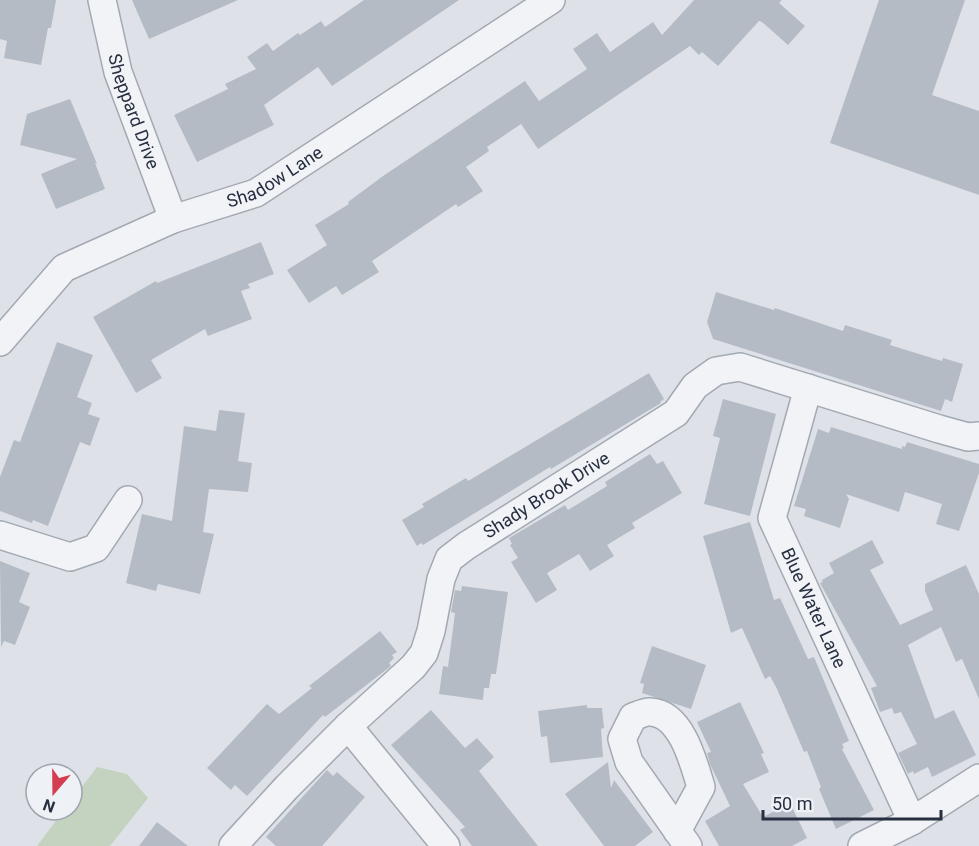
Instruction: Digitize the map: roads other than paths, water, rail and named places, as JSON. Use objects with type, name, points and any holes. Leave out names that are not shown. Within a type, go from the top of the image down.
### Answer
[{"type":"street","name":"Sheppard Drive","points":[[102,0],[118,72],[173,219]]},
{"type":"street","name":"Shadow Lane","points":[[0,342],[64,268],[173,219],[256,193],[550,0]]},
{"type":"street","name":"Shady Brook Drive","points":[[233,846],[287,787],[348,726],[413,667],[424,653],[431,631],[441,579],[449,560],[466,546],[676,413],[695,386],[716,371],[740,367],[939,429],[968,437],[979,436]]},
{"type":"street","name":"Blue Water Lane","points":[[808,388],[772,518],[912,820]]},
{"type":"street","points":[[0,535],[70,557],[96,548],[128,500]]},
{"type":"street","points":[[348,726],[446,846]]},
{"type":"street","points":[[862,846],[912,820],[979,778]]}]
